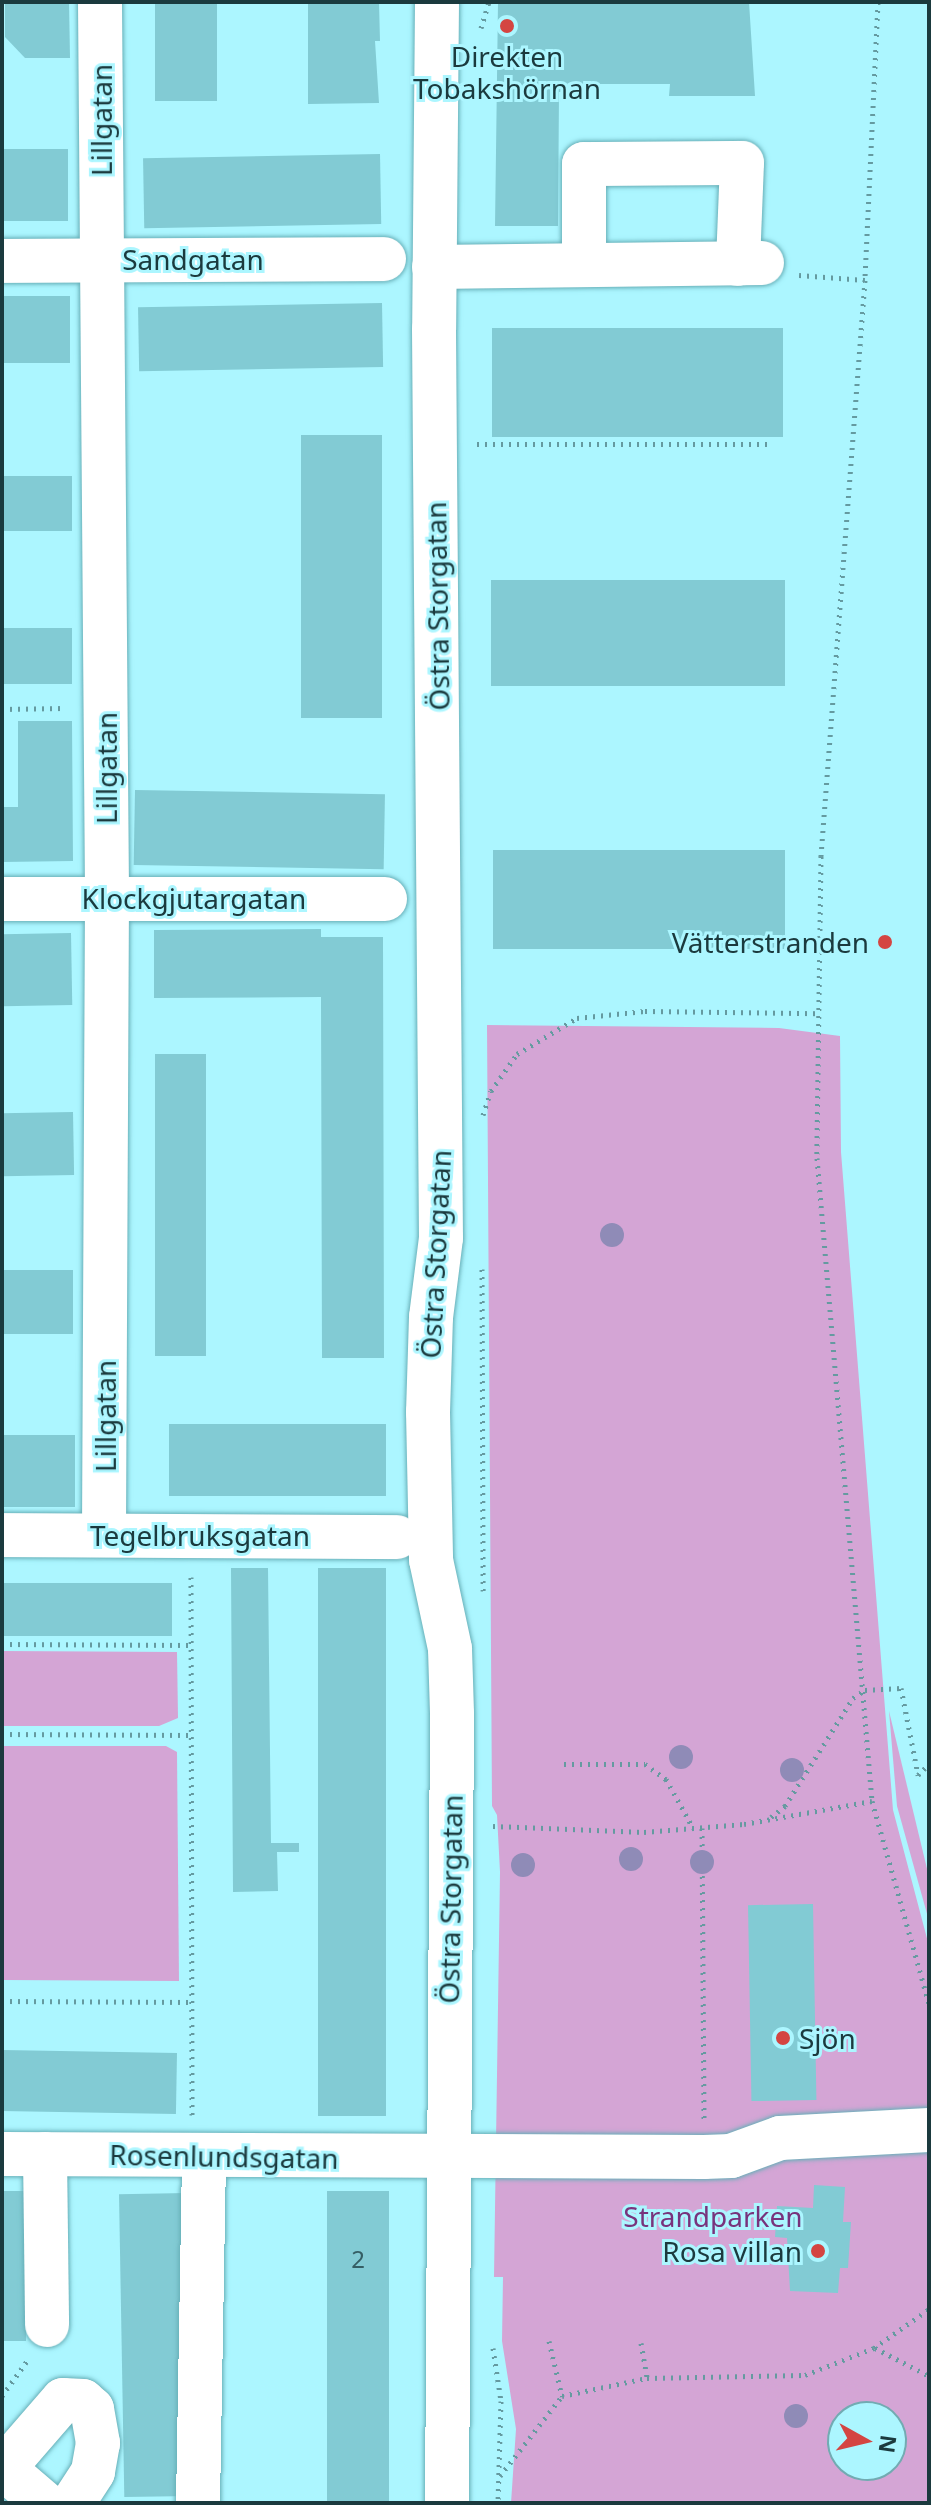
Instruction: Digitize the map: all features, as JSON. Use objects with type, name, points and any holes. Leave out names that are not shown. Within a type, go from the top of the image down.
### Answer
[{"type":"street","name":"Lillgatan","points":[[100,2],[107,897],[104,1534]]},
{"type":"street","name":"Östra Storgatan","points":[[437,2],[434,267],[441,1238],[431,1317],[414,1532],[431,1560],[450,1649],[447,2503]]},
{"type":"street","points":[[434,267],[750,263],[742,163],[584,164],[584,265]]},
{"type":"street","name":"Sandgatan","points":[[2,261],[384,259]]},
{"type":"street","name":"Klockgjutargatan","points":[[2,899],[385,899]]},
{"type":"street","name":"Tegelbruksgatan","points":[[2,1535],[414,1532]]},
{"type":"street","name":"Rosenlundsgatan","points":[[2,2154],[704,2157],[731,2156],[780,2138],[929,2130]]},
{"type":"street","points":[[45,2154],[47,2325]]},
{"type":"street","points":[[198,2155],[198,2503]]},
{"type":"street","points":[[44,2503],[3,2468],[63,2400],[83,2401],[92,2409],[98,2443],[93,2472],[73,2503]]},
{"type":"path","points":[[878,2],[865,280],[831,684],[817,1158],[865,1690],[872,1801],[929,2004]]},
{"type":"path","points":[[750,263],[807,278],[865,280]]},
{"type":"path","points":[[476,430],[476,458]]},
{"type":"path","points":[[476,444],[768,444]]},
{"type":"path","points":[[2,709],[106,708]]},
{"type":"path","points":[[482,1087],[482,1118],[491,1091],[517,1054],[577,1018],[633,1011],[819,1013]]},
{"type":"path","points":[[482,1260],[483,1595]]},
{"type":"path","points":[[414,1532],[482,1529]]},
{"type":"path","points":[[191,1535],[192,2002],[198,2155]]},
{"type":"path","points":[[2,1644],[191,1645]]},
{"type":"path","points":[[770,1818],[785,1806],[853,1698],[865,1690],[901,1688],[918,1775],[929,1764]]},
{"type":"path","points":[[2,1734],[191,1735]]},
{"type":"path","points":[[564,1764],[645,1764],[666,1779],[693,1828]]},
{"type":"path","points":[[484,1825],[644,1832],[702,1828],[872,1801]]},
{"type":"path","points":[[702,1828],[704,2157]]},
{"type":"path","points":[[2,2001],[192,2002]]},
{"type":"path","points":[[499,2477],[562,2396],[647,2378],[805,2375],[874,2348],[929,2309]]},
{"type":"path","points":[[490,2331],[501,2401],[498,2503]]},
{"type":"path","points":[[549,2341],[562,2396]]},
{"type":"path","points":[[641,2343],[647,2378]]},
{"type":"path","points":[[874,2348],[929,2376]]},
{"type":"green space","name":"Strandparken","points":[[487,1025],[779,1028],[840,1036],[841,1152],[893,1810],[929,1946],[929,2503],[511,2503],[516,2429],[502,2341],[503,2277],[494,2277],[500,1872],[497,1815],[492,1806]]},
{"type":"green space","points":[[2,1651],[177,1652],[178,1718],[159,1726],[2,1726]]},
{"type":"green space","points":[[889,1711],[929,1877],[929,1921],[897,1806]]},
{"type":"green space","points":[[2,1746],[166,1746],[177,1752],[179,1981],[2,1980]]},
{"type":"building","points":[[5,2],[69,2],[70,58],[25,58],[5,37]]},
{"type":"building","points":[[155,2],[217,2],[217,101],[155,101]]},
{"type":"building","points":[[308,2],[379,2],[380,41],[375,41],[379,103],[308,104]]},
{"type":"building","points":[[498,2],[749,2],[755,96],[669,96],[670,84],[568,84],[568,91],[559,92],[558,226],[495,226]]},
{"type":"building","points":[[2,149],[68,149],[68,221],[2,221]]},
{"type":"building","points":[[380,154],[381,224],[144,228],[143,158]]},
{"type":"building","points":[[2,296],[70,296],[70,363],[2,363]]},
{"type":"building","points":[[382,303],[383,367],[139,371],[138,307]]},
{"type":"building","points":[[492,328],[783,328],[783,437],[492,437]]},
{"type":"building","points":[[301,435],[382,435],[382,718],[301,718]]},
{"type":"building","points":[[2,476],[72,476],[72,531],[2,531]]},
{"type":"building","points":[[491,580],[785,580],[785,686],[491,686]]},
{"type":"building","points":[[2,628],[72,628],[72,684],[2,684]]},
{"type":"building","points":[[18,721],[72,721],[73,861],[2,862],[2,807],[18,807]]},
{"type":"building","points":[[135,790],[385,794],[384,869],[134,865]]},
{"type":"building","points":[[493,850],[785,850],[785,949],[493,949]]},
{"type":"building","points":[[321,929],[321,937],[383,937],[384,1358],[322,1358],[321,997],[154,998],[154,930]]},
{"type":"building","points":[[71,933],[72,1005],[3,1006],[2,934]]},
{"type":"building","points":[[155,1054],[206,1054],[206,1356],[155,1356]]},
{"type":"building","points":[[73,1112],[74,1175],[3,1176],[2,1113]]},
{"type":"building","points":[[2,1270],[73,1270],[73,1334],[2,1334]]},
{"type":"building","points":[[169,1424],[386,1424],[386,1496],[169,1496]]},
{"type":"building","points":[[2,1435],[75,1435],[75,1507],[2,1507]]},
{"type":"building","points":[[231,1568],[268,1568],[271,1843],[299,1843],[299,1852],[277,1852],[278,1891],[233,1892]]},
{"type":"building","points":[[318,1568],[386,1568],[386,2116],[318,2116]]},
{"type":"building","points":[[2,1583],[172,1583],[172,1636],[2,1636]]},
{"type":"building","name":"Sjön","points":[[813,1904],[816,2100],[751,2101],[748,1905]]},
{"type":"building","points":[[2,2050],[177,2053],[176,2114],[2,2111]]},
{"type":"building","name":"Rosa villan","points":[[814,2185],[845,2187],[843,2222],[851,2222],[848,2268],[840,2268],[838,2293],[790,2291],[787,2238],[775,2237],[777,2206],[813,2208]]},
{"type":"building","points":[[2,2191],[26,2191],[26,2341],[2,2341]]},
{"type":"building","points":[[327,2191],[389,2191],[389,2503],[327,2503]]},
{"type":"building","points":[[186,2193],[191,2496],[124,2497],[119,2194]]},
{"type":"place","name":"Direkten Tobakshörnan","points":[[507,26]]},
{"type":"place","name":"Vätterstranden","points":[[885,942]]},
{"type":"place","name":"Sjön","points":[[783,2038]]},
{"type":"place","name":"Rosa villan","points":[[818,2251]]}]
